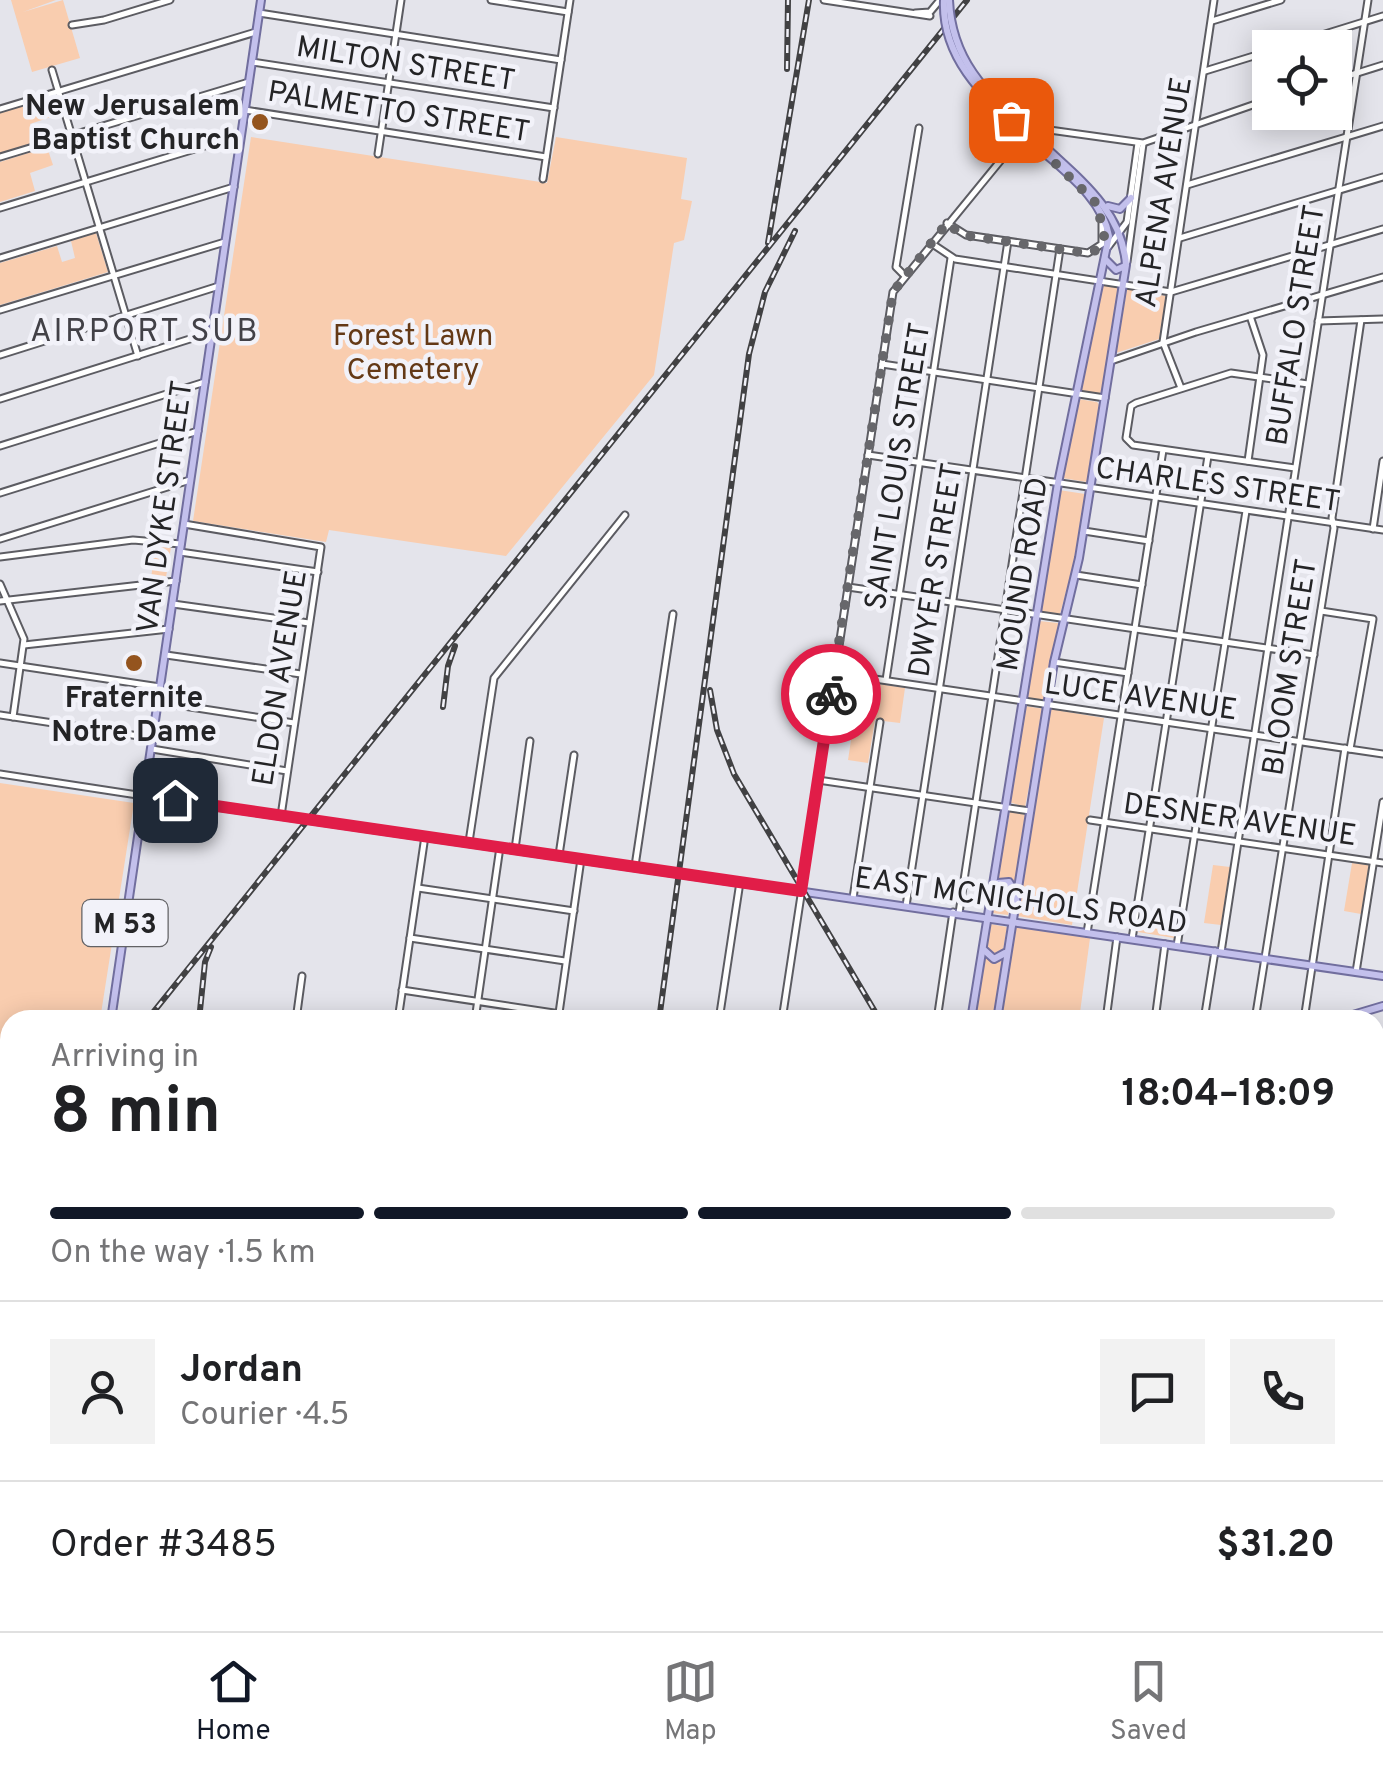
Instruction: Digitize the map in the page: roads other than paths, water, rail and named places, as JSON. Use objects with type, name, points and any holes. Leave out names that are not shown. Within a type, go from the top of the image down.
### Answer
[{"type":"main road","name":"VAN DYKE STREET","points":[[112,1010],[261,0]]},
{"type":"main road","points":[[943,0],[967,67],[1099,202],[1120,234],[1126,265],[1116,270],[1106,254],[1106,221],[1099,202]]},
{"type":"main road","points":[[1099,202],[1118,209],[1131,198]]},
{"type":"main road","name":"MOUND ROAD","points":[[974,1010],[1058,483],[1106,254]]},
{"type":"main road","name":"MOUND ROAD","points":[[998,1010],[1054,662],[1084,531],[1126,265]]},
{"type":"main road","name":"EAST MCNICHOLS ROAD","points":[[144,796],[1383,976]]},
{"type":"main road","points":[[993,889],[998,883],[1009,882],[1016,896]]},
{"type":"main road","points":[[984,948],[994,959],[1007,950]]},
{"type":"street","points":[[72,25],[104,20],[170,0]]},
{"type":"street","points":[[378,154],[401,0]]},
{"type":"street","points":[[491,0],[568,12]]},
{"type":"street","points":[[543,180],[570,0]]},
{"type":"street","points":[[824,0],[930,14],[940,10],[943,0]]},
{"type":"street","points":[[930,14],[943,0]]},
{"type":"street","name":"ALPENA AVENUE","points":[[1181,388],[1164,342],[1214,0]]},
{"type":"street","points":[[1211,21],[1281,0]]},
{"type":"street","name":"BUFFALO STREET","points":[[1206,1010],[1257,735],[1368,0]]},
{"type":"street","points":[[259,13],[561,60]]},
{"type":"street","points":[[1338,30],[1383,16]]},
{"type":"street","points":[[0,109],[256,32]]},
{"type":"street","points":[[1205,71],[1252,57]]},
{"type":"street","name":"MILTON STREET","points":[[252,62],[554,108]]},
{"type":"street","points":[[1352,74],[1383,65]]},
{"type":"street","points":[[52,70],[138,356]]},
{"type":"street","points":[[0,158],[249,82]]},
{"type":"street","points":[[783,1010],[893,292],[1028,127],[1141,143],[1252,105]]},
{"type":"street","name":"PALMETTO STREET","points":[[245,110],[546,157]]},
{"type":"street","points":[[1187,185],[1383,126]]},
{"type":"street","points":[[904,276],[896,267],[919,128]]},
{"type":"street","points":[[0,208],[241,135]]},
{"type":"street","name":"MOUND ROAD","points":[[1106,254],[1127,222],[1141,143]]},
{"type":"street","name":"MOUND ROAD","points":[[1126,265],[1141,143]]},
{"type":"street","points":[[1180,238],[1383,178]]},
{"type":"street","points":[[0,258],[234,187]]},
{"type":"street","points":[[947,223],[962,235],[1088,253],[1100,248],[1103,230],[1099,202]]},
{"type":"street","points":[[931,243],[951,258],[1171,292],[1383,229]]},
{"type":"street","points":[[0,310],[226,242]]},
{"type":"street","name":"DWYER STREET","points":[[906,906],[1008,242]]},
{"type":"street","points":[[939,1010],[976,803],[1060,249]]},
{"type":"street","name":"SAINT LOUIS STREET","points":[[886,681],[951,258]]},
{"type":"street","points":[[1111,360],[1383,276]]},
{"type":"street","points":[[0,355],[219,286]]},
{"type":"street","points":[[1248,462],[1262,355],[1250,316]]},
{"type":"street","points":[[1318,321],[1383,319]]},
{"type":"street","name":"BLOOM STREET","points":[[1256,1010],[1321,612],[1361,320]]},
{"type":"street","points":[[0,399],[212,332]]},
{"type":"street","points":[[882,364],[1105,398]]},
{"type":"street","points":[[1295,468],[1163,450],[1128,442],[1126,438],[1131,406],[1231,373],[1308,384]]},
{"type":"street","points":[[0,446],[205,382]]},
{"type":"street","points":[[0,493],[198,431]]},
{"type":"street","points":[[1088,932],[1163,450]]},
{"type":"street","name":"CHARLES STREET","points":[[868,455],[1383,530]]},
{"type":"street","points":[[1132,940],[1208,456]]},
{"type":"street","points":[[1373,529],[1383,461]]},
{"type":"street","points":[[0,540],[190,480]]},
{"type":"street","points":[[1177,946],[1246,510]]},
{"type":"street","points":[[470,842],[494,678],[625,515]]},
{"type":"street","name":"ELDON AVENUE","points":[[184,524],[321,548],[280,816]]},
{"type":"street","points":[[1084,531],[1149,541]]},
{"type":"street","points":[[0,557],[133,540],[318,572]]},
{"type":"street","points":[[1074,575],[1142,585]]},
{"type":"street","points":[[4,601],[176,580]]},
{"type":"street","points":[[0,584],[4,601],[23,634],[13,717]]},
{"type":"street","points":[[848,586],[1314,655]]},
{"type":"street","points":[[172,604],[309,623]]},
{"type":"street","points":[[1305,1010],[1328,855],[1372,618],[1321,612]]},
{"type":"street","points":[[636,866],[673,614]]},
{"type":"street","points":[[24,645],[168,629]]},
{"type":"street","points":[[165,655],[301,674]]},
{"type":"street","points":[[0,662],[160,687]]},
{"type":"street","points":[[1054,662],[1128,673]]},
{"type":"street","name":"LUCE AVENUE","points":[[834,672],[1383,754]]},
{"type":"street","points":[[158,702],[294,723]]},
{"type":"street","points":[[0,715],[152,738]]},
{"type":"street","points":[[853,898],[880,722]]},
{"type":"street","points":[[515,849],[530,740]]},
{"type":"street","points":[[151,749],[287,771]]},
{"type":"street","points":[[558,856],[574,755]]},
{"type":"street","name":"EAST MCNICHOLS ROAD","points":[[0,774],[144,796]]},
{"type":"street","points":[[818,780],[1030,811]]},
{"type":"street","points":[[1356,972],[1383,802]]},
{"type":"street","name":"DESNER AVENUE","points":[[1090,820],[1383,863]]},
{"type":"street","points":[[399,1010],[424,836]]},
{"type":"street","points":[[477,1010],[500,847]]},
{"type":"street","points":[[559,1010],[581,859]]},
{"type":"street","points":[[721,1010],[740,882]]},
{"type":"street","points":[[417,888],[574,910]]},
{"type":"street","points":[[1107,1010],[1117,937]]},
{"type":"street","points":[[410,938],[566,961]]},
{"type":"street","points":[[1156,1010],[1165,944]]},
{"type":"street","points":[[297,1010],[302,976]]},
{"type":"street","points":[[402,990],[526,1010]]},
{"type":"railway","points":[[787,69],[788,0]]},
{"type":"railway","points":[[768,243],[809,0]]},
{"type":"railway","points":[[155,1010],[967,0]]},
{"type":"railway","points":[[660,1010],[749,354],[765,292],[795,231]]},
{"type":"railway","points":[[443,707],[448,666],[455,646]]},
{"type":"railway","points":[[710,690],[717,730],[734,774],[874,1010]]},
{"type":"railway","points":[[200,1010],[205,962],[211,947]]},
{"type":"place","name":"New Jerusalem Baptist Church","points":[[260,122]]},
{"type":"place","name":"Fraternite Notre Dame","points":[[134,663]]},
{"type":"district","name":"AIRPORT SUB","points":[[145,330]]},
{"type":"park label","name":"Forest Lawn Cemetery","points":[[413,352]]}]
